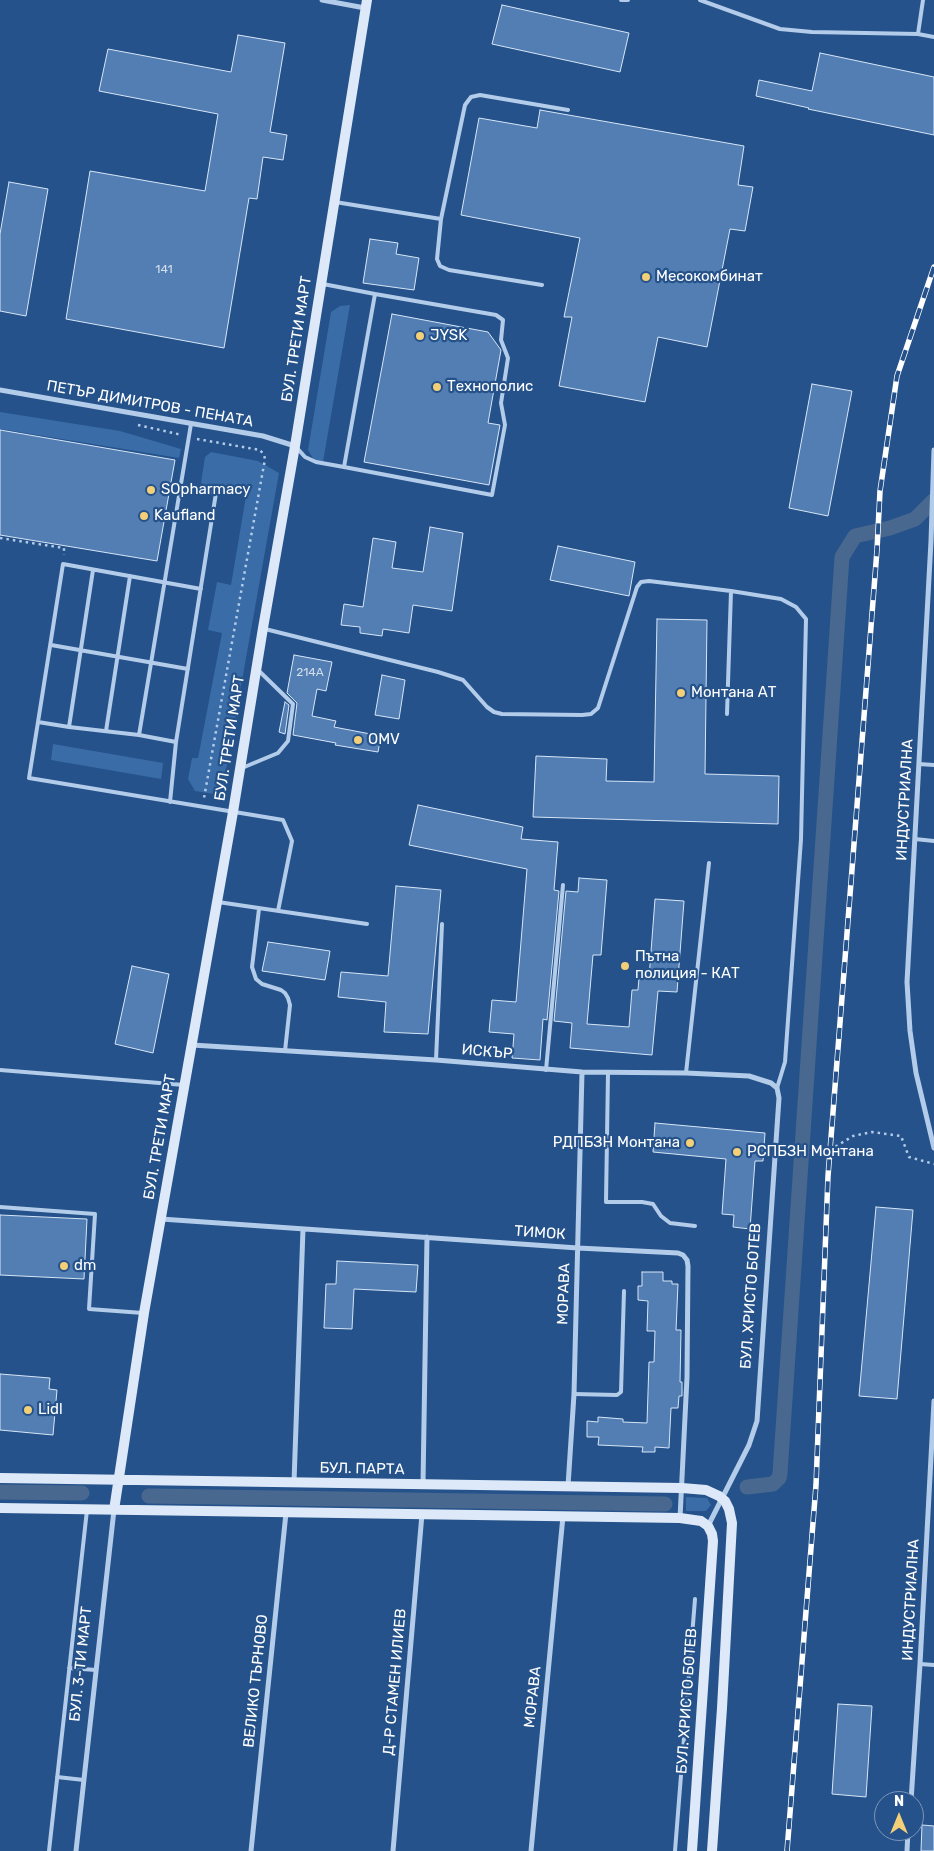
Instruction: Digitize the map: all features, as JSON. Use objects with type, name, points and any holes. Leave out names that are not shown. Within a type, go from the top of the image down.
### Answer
[{"type":"main road","name":"БУЛ. ТРЕТИ МАРТ","points":[[118,1480],[144,1313],[233,812],[295,446],[366,4]]},
{"type":"main road","name":"БУЛ. ПАРТА","points":[[0,1478],[682,1488],[706,1490],[722,1498]]},
{"type":"main road","name":"БУЛ. 3-ТИ МАРТ","points":[[114,1510],[118,1480]]},
{"type":"main road","points":[[712,1851],[732,1523],[729,1509],[722,1498]]},
{"type":"main road","points":[[0,1508],[680,1518],[701,1522],[708,1526]]},
{"type":"main road","name":"БУЛ. ХРИСТО БОТЕВ","points":[[692,1851],[713,1541],[708,1526]]},
{"type":"street","points":[[322,0],[366,4]]},
{"type":"street","name":"ПЕТЪР ДИМИТРОВ - ПЕНАТА","points":[[0,390],[263,436],[295,446]]},
{"type":"street","name":"ИНДУСТРИАЛНА","points":[[934,450],[931,541],[907,982],[910,1030],[916,1073],[934,1148]]},
{"type":"street","name":"ИСКЪР","points":[[192,1044],[436,1060],[546,1070],[686,1073],[760,1078],[777,1088]]},
{"type":"street","name":"МОРАВА","points":[[568,1486],[574,1394],[582,1072]]},
{"type":"street","name":"БУЛ. ХРИСТО БОТЕВ","points":[[708,1526],[749,1446],[757,1421],[780,1098],[777,1088]]},
{"type":"street","name":"ТИМОК","points":[[161,1219],[578,1248],[678,1253],[683,1255],[687,1260],[688,1377],[682,1488]]},
{"type":"street","points":[[294,1483],[303,1229]]},
{"type":"street","points":[[423,1484],[427,1236]]},
{"type":"street","name":"ИНДУСТРИАЛНА","points":[[912,1791],[932,1463],[934,1401]]},
{"type":"street","points":[[680,1518],[682,1488]]},
{"type":"street","name":"БУЛ. 3-ТИ МАРТ","points":[[76,1851],[114,1510]]},
{"type":"street","name":"ВЕЛИКО ТЪРНОВО","points":[[251,1851],[286,1513]]},
{"type":"street","name":"Д-Р СТАМЕН ИЛИЕВ","points":[[393,1851],[422,1514]]},
{"type":"street","name":"МОРАВА","points":[[530,1851],[563,1516]]},
{"type":"lane","points":[[621,0],[628,0]]},
{"type":"lane","points":[[700,0],[780,29],[812,32],[918,34],[934,37]]},
{"type":"lane","points":[[918,34],[923,0]]},
{"type":"lane","points":[[542,285],[449,270],[440,266],[437,259],[441,220],[465,105],[471,97],[480,95],[568,110]]},
{"type":"lane","points":[[334,202],[441,220]]},
{"type":"lane","points":[[295,446],[305,457],[316,462],[490,495],[493,493],[505,426],[501,402],[508,358],[502,340],[504,324],[502,317],[496,314],[321,284]]},
{"type":"lane","points":[[344,467],[375,294]]},
{"type":"lane","points":[[139,736],[191,424]]},
{"type":"lane","points":[[170,802],[176,742],[216,493],[181,487]]},
{"type":"lane","points":[[201,588],[63,564],[29,778],[282,820],[292,841],[278,911]]},
{"type":"lane","points":[[69,727],[93,570]]},
{"type":"lane","points":[[106,731],[130,576]]},
{"type":"lane","points":[[263,628],[463,680],[487,707],[494,712],[502,714],[582,716],[591,714],[598,708],[637,587],[641,582],[649,581],[781,599],[796,607],[806,620],[801,840],[784,1062],[777,1088]]},
{"type":"lane","points":[[727,714],[731,591]]},
{"type":"lane","points":[[50,645],[188,669]]},
{"type":"lane","points":[[239,768],[278,753],[288,740],[292,704],[256,669]]},
{"type":"lane","points":[[38,722],[176,742]]},
{"type":"lane","points":[[919,764],[934,765]]},
{"type":"lane","points":[[915,839],[934,841]]},
{"type":"lane","points":[[686,1073],[709,863]]},
{"type":"lane","points":[[546,1070],[563,885]]},
{"type":"lane","points":[[216,902],[367,924]]},
{"type":"lane","points":[[259,909],[252,967],[256,979],[262,984],[281,990],[288,998],[290,1005],[285,1051]]},
{"type":"lane","points":[[436,1060],[442,924]]},
{"type":"lane","points":[[0,1070],[184,1085]]},
{"type":"lane","points":[[608,1072],[606,1202],[642,1202],[653,1204],[661,1216],[670,1223],[694,1226]]},
{"type":"lane","points":[[0,1207],[95,1214],[89,1309],[144,1313]]},
{"type":"lane","points":[[574,1394],[617,1395],[621,1392],[624,1291]]},
{"type":"lane","points":[[49,1851],[87,1510]]},
{"type":"lane","points":[[675,1851],[695,1599]]},
{"type":"lane","points":[[692,1637],[707,1637]]},
{"type":"lane","points":[[920,1664],[934,1665]]},
{"type":"lane","points":[[69,1668],[96,1670]]},
{"type":"lane","points":[[57,1777],[84,1780]]},
{"type":"path","points":[[135,425],[260,450],[265,460],[203,807]]},
{"type":"path","points":[[0,538],[64,548],[63,564]]},
{"type":"path","points":[[830,1150],[853,1136],[872,1132],[901,1136],[909,1157],[934,1164]]},
{"type":"shaded area","points":[[350,305],[323,462],[314,460],[308,450],[331,312],[340,306]]},
{"type":"shaded area","points":[[0,412],[120,431],[181,449],[179,458],[0,429]]},
{"type":"shaded area","points":[[211,452],[258,461],[279,473],[223,787],[214,794],[195,791],[188,779],[192,758],[198,758],[222,633],[208,630],[217,582],[231,585],[246,496],[206,488],[201,483],[205,457]]},
{"type":"shaded area","points":[[53,744],[163,763],[161,779],[51,760]]},
{"type":"shaded area","points":[[686,1497],[707,1498],[711,1505],[706,1511],[686,1511]]},
{"type":"building","points":[[502,5],[629,33],[620,72],[492,44]]},
{"type":"building","points":[[238,35],[285,43],[270,132],[287,135],[283,160],[263,157],[257,199],[249,198],[224,348],[66,319],[90,171],[205,191],[218,114],[99,91],[108,49],[231,72]]},
{"type":"building","points":[[820,53],[934,77],[934,135],[808,109],[756,96],[759,80],[812,91]]},
{"type":"building","name":"Месокомбинат","points":[[540,110],[744,146],[738,185],[753,187],[745,231],[730,229],[707,347],[658,337],[645,402],[559,386],[572,317],[564,317],[580,238],[461,215],[479,118],[537,128]]},
{"type":"building","points":[[9,182],[48,189],[26,316],[0,311],[0,234]]},
{"type":"building","points":[[370,239],[398,243],[396,254],[419,258],[414,290],[363,283]]},
{"type":"building","name":"Технополис","points":[[392,314],[488,332],[501,350],[488,423],[500,425],[489,485],[364,462]]},
{"type":"building","points":[[812,384],[852,391],[828,516],[789,508]]},
{"type":"building","points":[[0,430],[175,460],[157,561],[0,535]]},
{"type":"building","points":[[430,527],[463,533],[452,611],[413,605],[409,633],[383,629],[382,636],[360,633],[360,627],[341,625],[344,604],[363,607],[373,538],[396,542],[392,568],[423,572]]},
{"type":"building","points":[[558,546],[635,562],[629,596],[550,580]]},
{"type":"building","points":[[657,619],[707,620],[705,774],[779,776],[778,824],[533,817],[536,756],[607,759],[606,781],[654,782]]},
{"type":"building","points":[[294,655],[332,662],[326,691],[317,689],[312,716],[336,721],[334,727],[381,736],[378,752],[335,745],[336,743],[293,735],[297,703],[287,693]]},
{"type":"building","points":[[382,675],[405,680],[399,719],[375,715]]},
{"type":"building","points":[[285,702],[289,705],[285,734],[279,732]]},
{"type":"building","points":[[418,805],[523,827],[521,839],[558,842],[554,890],[559,891],[547,1020],[543,1019],[540,1060],[512,1058],[514,1034],[489,1032],[492,1000],[516,1002],[527,869],[409,845]]},
{"type":"building","points":[[579,878],[607,880],[601,955],[593,955],[587,1024],[629,1027],[632,990],[638,990],[639,978],[649,978],[655,899],[684,901],[677,992],[658,991],[652,1055],[570,1048],[572,1023],[554,1021],[566,891],[578,892]]},
{"type":"building","points":[[396,886],[441,890],[428,1034],[384,1032],[386,1002],[338,997],[341,972],[388,976]]},
{"type":"building","points":[[268,942],[330,951],[325,980],[262,971]]},
{"type":"building","points":[[132,966],[169,974],[153,1053],[115,1044]]},
{"type":"building","points":[[655,1123],[765,1133],[763,1161],[755,1161],[750,1229],[733,1227],[734,1215],[722,1214],[726,1159],[653,1152]]},
{"type":"building","points":[[876,1207],[913,1210],[897,1399],[859,1396]]},
{"type":"building","points":[[0,1215],[87,1219],[84,1279],[0,1275]]},
{"type":"building","points":[[337,1261],[418,1265],[416,1292],[354,1289],[352,1329],[324,1328],[326,1284],[336,1284]]},
{"type":"building","points":[[642,1272],[663,1272],[663,1281],[672,1281],[672,1284],[678,1284],[676,1330],[681,1330],[680,1382],[682,1382],[682,1396],[679,1396],[678,1408],[671,1408],[669,1448],[655,1447],[655,1452],[642,1452],[643,1447],[598,1445],[599,1437],[587,1437],[587,1421],[598,1422],[598,1417],[623,1419],[623,1422],[647,1423],[649,1362],[654,1362],[655,1331],[647,1331],[648,1301],[638,1300],[638,1286],[642,1286]]},
{"type":"building","name":"Lidl","points":[[0,1374],[50,1378],[49,1389],[57,1390],[53,1435],[0,1430]]},
{"type":"building","points":[[838,1704],[872,1706],[866,1797],[832,1794]]},
{"type":"building","points":[[924,1825],[934,1826],[934,1851],[921,1851],[921,1841],[924,1841]]},
{"type":"waterway","points":[[747,1487],[773,1484],[779,1478],[780,1473],[842,557],[855,536],[890,528],[915,519],[934,500]]},
{"type":"waterway","points":[[0,1492],[82,1493]]},
{"type":"waterway","points":[[149,1496],[665,1504]]},
{"type":"railway","points":[[787,1851],[816,1485],[828,1176],[880,491],[897,376],[934,267]]},
{"type":"place","name":"Месокомбинат","points":[[646,277]]},
{"type":"place","name":"JYSK","points":[[420,336]]},
{"type":"place","name":"Технополис","points":[[437,387]]},
{"type":"place","name":"SOpharmacy","points":[[151,490]]},
{"type":"place","name":"Kaufland","points":[[144,516]]},
{"type":"place","name":"Монтана АТ","points":[[681,693]]},
{"type":"place","name":"OMV","points":[[358,740]]},
{"type":"place","name":"Пътна полиция - КАТ","points":[[625,966]]},
{"type":"place","name":"РДПБЗН Монтана","points":[[690,1143]]},
{"type":"place","name":"РСПБЗН Монтана","points":[[737,1152]]},
{"type":"place","name":"dm","points":[[64,1266]]},
{"type":"place","name":"Lidl","points":[[28,1410]]}]
